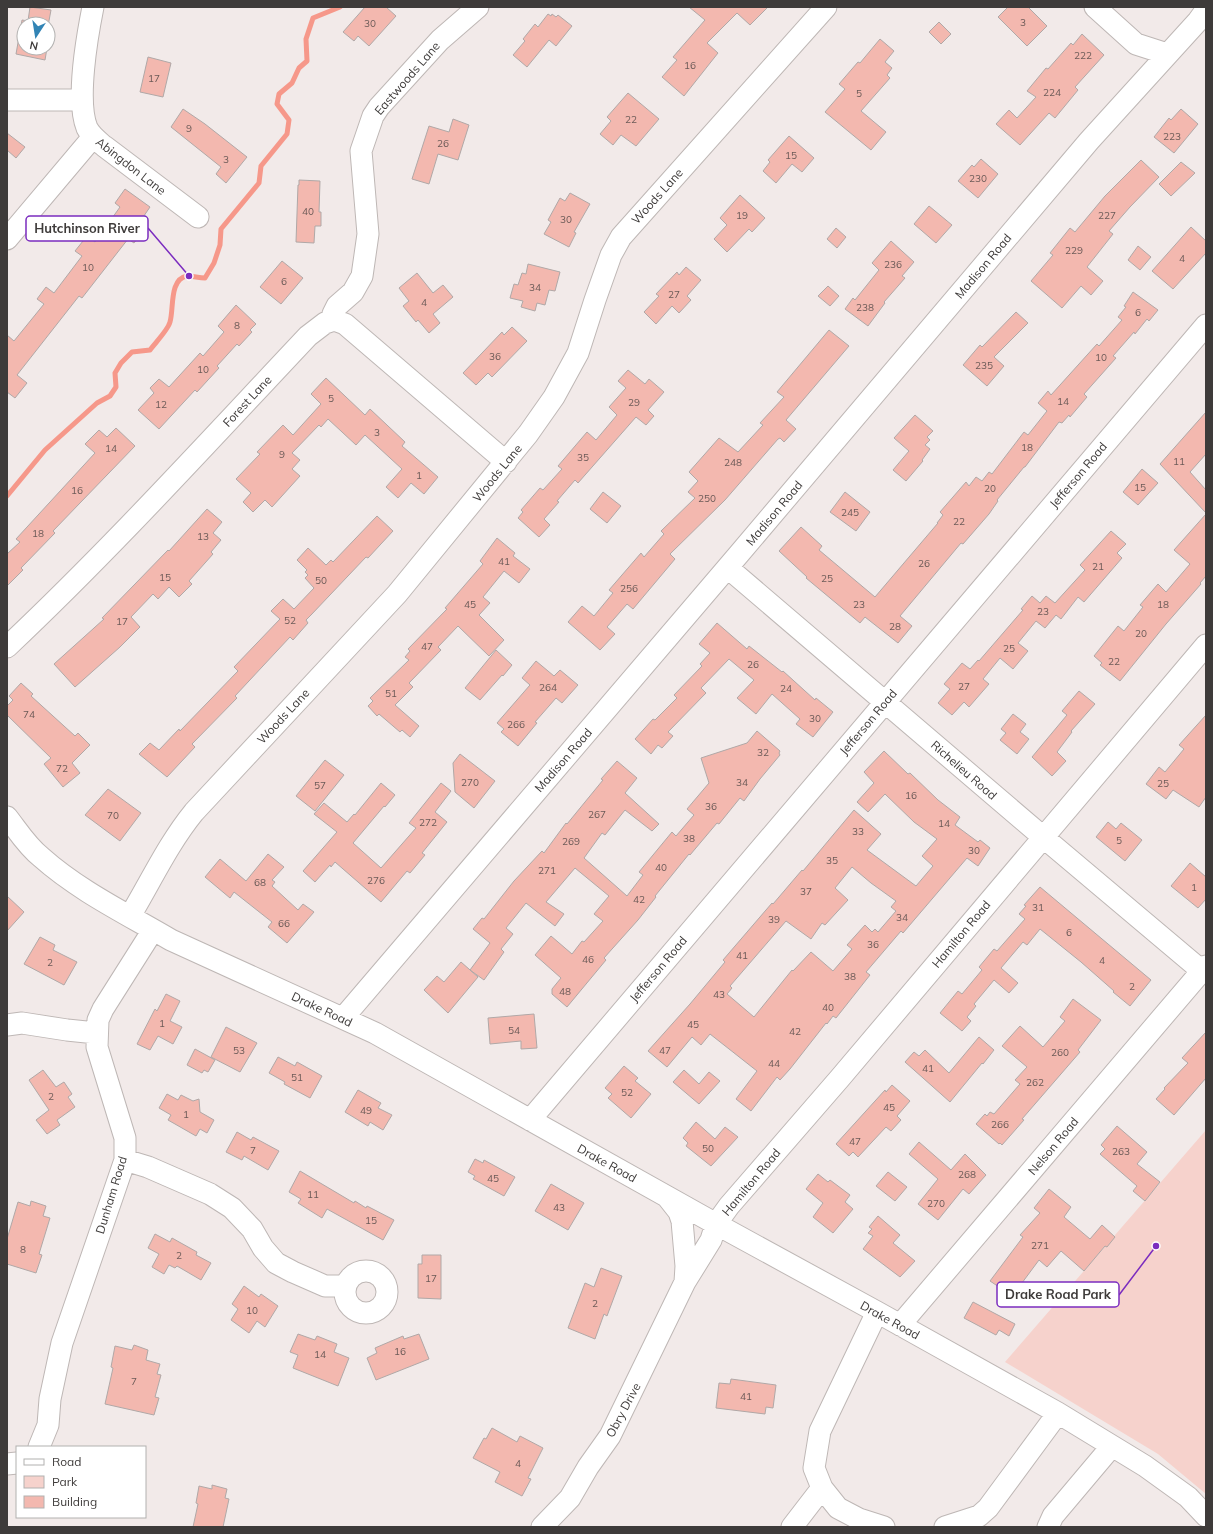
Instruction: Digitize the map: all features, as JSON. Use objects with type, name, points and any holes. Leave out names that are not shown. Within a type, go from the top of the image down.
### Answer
[{"type":"street","name":"Abingdon Lane","points":[[93,7],[89,26],[82,100],[84,117],[88,129],[93,137],[198,217]]},
{"type":"street","name":"Eastwoods Lane","points":[[334,320],[336,306],[353,292],[362,276],[366,256],[368,234],[361,151],[373,116],[379,107],[440,40],[478,7]]},
{"type":"street","name":"Woods Lane","points":[[130,916],[165,853],[180,829],[194,812],[397,594],[528,434],[554,398],[578,353],[611,255],[621,237],[826,7]]},
{"type":"street","points":[[1095,7],[1136,44],[1167,54]]},
{"type":"street","name":"Madison Road","points":[[342,1018],[728,568],[1088,141],[1167,54],[1203,22]]},
{"type":"street","points":[[7,100],[82,100]]},
{"type":"street","points":[[7,239],[93,137]]},
{"type":"street","points":[[334,320],[345,324],[506,462]]},
{"type":"street","name":"Forest Lane","points":[[7,647],[32,624],[172,482],[308,336],[325,323],[334,320]]},
{"type":"street","name":"Jefferson Road","points":[[530,1120],[1206,325]]},
{"type":"street","name":"Richelieu Road","points":[[728,568],[1043,837],[1204,969]]},
{"type":"street","name":"Hamilton Road","points":[[716,1224],[729,1206],[845,1072],[1206,645]]},
{"type":"street","name":"Drake Road","points":[[7,817],[28,845],[70,881],[153,930],[171,940],[375,1033],[716,1224],[877,1312],[1058,1413],[1112,1446],[1167,1481],[1188,1497],[1206,1516]]},
{"type":"street","name":"Dunham Road","points":[[39,1446],[48,1425],[50,1399],[62,1343],[125,1160],[125,1138],[97,1047],[96,1033],[98,1020],[103,1009],[153,930]]},
{"type":"street","name":"Nelson Road","points":[[900,1325],[1204,969]]},
{"type":"street","points":[[7,1025],[22,1023],[96,1033]]},
{"type":"street","points":[[125,1160],[148,1167],[210,1194],[232,1208],[252,1229],[263,1248],[276,1263],[325,1286],[346,1286]]},
{"type":"street","name":"Obry Drive","points":[[667,1196],[680,1212],[682,1221],[686,1266],[685,1282]]},
{"type":"street","name":"Obry Drive","points":[[542,1527],[570,1498],[588,1467],[610,1436],[685,1282],[711,1240],[716,1224]]},
{"type":"street","points":[[877,1312],[820,1431],[814,1468],[822,1488],[838,1508],[859,1519],[884,1527]]},
{"type":"street","points":[[945,1527],[979,1516],[988,1508],[1058,1413]]},
{"type":"street","points":[[1048,1527],[1053,1516],[1112,1446]]},
{"type":"street","points":[[792,1527],[822,1488]]},
{"type":"green space","points":[[1206,1130],[1206,1494],[1158,1454],[1005,1362]]},
{"type":"building","points":[[30,7],[51,10],[50,16],[29,16]]},
{"type":"building","points":[[365,7],[386,7],[396,16],[369,46],[358,36],[354,41],[343,32]]},
{"type":"building","points":[[689,7],[768,7],[750,25],[737,13],[707,43],[718,53],[684,96],[662,77],[677,60],[673,57],[705,20]]},
{"type":"building","points":[[1008,7],[1028,7],[1047,26],[1027,46],[998,17]]},
{"type":"building","points":[[548,14],[551,16],[552,14],[556,17],[558,15],[572,26],[556,46],[549,40],[527,67],[513,55],[525,41],[523,39],[535,24],[538,27]]},
{"type":"building","points":[[939,22],[951,34],[941,44],[929,32]]},
{"type":"building","points":[[1082,34],[1104,55],[1075,87],[1078,90],[1055,118],[1049,113],[1020,145],[996,124],[1009,110],[1017,118],[1036,97],[1027,91],[1046,68],[1048,69],[1071,43],[1073,45]]},
{"type":"building","points":[[880,39],[894,51],[885,62],[892,68],[887,75],[890,78],[861,111],[886,132],[871,150],[825,112],[845,89],[839,84],[858,62],[860,63]]},
{"type":"building","points":[[26,56],[46,56],[45,60]]},
{"type":"building","points":[[148,57],[171,63],[163,97],[140,92]]},
{"type":"building","points":[[628,93],[659,119],[636,146],[621,135],[613,145],[600,134],[611,121],[607,117]]},
{"type":"building","points":[[183,109],[247,157],[226,183],[216,174],[221,167],[171,127]]},
{"type":"building","points":[[1181,109],[1198,124],[1174,153],[1154,137],[1169,118],[1171,120]]},
{"type":"building","points":[[453,119],[469,125],[458,160],[438,154],[429,184],[412,179],[429,126],[449,132]]},
{"type":"building","points":[[7,133],[25,147],[16,158],[7,150]]},
{"type":"building","points":[[789,136],[814,158],[802,172],[792,164],[776,183],[763,171],[770,162],[768,160]]},
{"type":"building","points":[[981,159],[998,174],[978,198],[958,181],[972,165],[974,167]]},
{"type":"building","points":[[1141,160],[1159,177],[1109,231],[1113,234],[1087,267],[1103,281],[1091,295],[1081,286],[1062,308],[1031,281],[1053,255],[1050,253],[1070,228],[1075,232],[1105,196]]},
{"type":"building","points":[[1181,162],[1195,173],[1171,196],[1159,184]]},
{"type":"building","points":[[299,180],[320,181],[319,212],[321,212],[321,226],[315,226],[314,243],[296,242]]},
{"type":"building","points":[[125,189],[150,207],[137,226],[143,231],[134,243],[128,239],[82,298],[79,296],[17,375],[27,383],[15,398],[7,392],[7,335],[14,341],[44,304],[37,299],[46,287],[54,293],[82,256],[75,251],[87,236],[95,242],[120,207],[115,203]]},
{"type":"building","points":[[570,193],[590,204],[574,232],[576,233],[569,247],[544,234],[551,222],[548,220],[560,198],[565,201]]},
{"type":"building","points":[[740,195],[765,218],[752,232],[749,229],[727,252],[714,239],[727,225],[720,218]]},
{"type":"building","points":[[929,206],[952,225],[936,243],[914,224]]},
{"type":"building","points":[[1191,227],[1206,241],[1206,253],[1173,289],[1152,271]]},
{"type":"building","points":[[836,228],[846,237],[837,248],[827,239]]},
{"type":"building","points":[[891,241],[914,262],[902,276],[905,278],[884,302],[885,303],[868,326],[845,309],[853,298],[855,300],[879,270],[872,263]]},
{"type":"building","points":[[1138,246],[1151,257],[1140,270],[1128,260]]},
{"type":"building","points":[[282,261],[303,278],[281,304],[260,287]]},
{"type":"building","points":[[528,264],[560,272],[555,291],[549,290],[545,305],[537,303],[535,311],[521,307],[523,301],[510,298],[514,284],[518,285],[522,273],[526,274]]},
{"type":"building","points":[[686,267],[701,280],[687,296],[691,300],[679,313],[672,306],[656,324],[644,312],[659,296],[656,294],[677,272],[679,275]]},
{"type":"building","points":[[417,273],[433,293],[443,285],[453,297],[433,314],[440,323],[429,333],[418,320],[416,322],[403,306],[409,301],[399,288]]},
{"type":"building","points":[[828,286],[839,296],[830,306],[818,296]]},
{"type":"building","points":[[1133,292],[1158,310],[1149,321],[1147,319],[1135,334],[1134,332],[1113,356],[1116,358],[1084,394],[1087,397],[1070,417],[1069,415],[1062,423],[1059,422],[1025,467],[997,500],[998,501],[989,514],[963,544],[961,543],[900,616],[912,626],[898,643],[865,617],[860,623],[806,578],[807,577],[779,551],[801,527],[822,546],[819,550],[875,597],[938,523],[943,515],[940,512],[966,482],[969,486],[976,477],[982,481],[989,472],[992,474],[1024,432],[1028,435],[1047,411],[1038,403],[1048,391],[1051,395],[1097,344],[1099,346],[1122,320],[1118,317],[1126,307],[1124,306]]},
{"type":"building","points":[[236,305],[256,324],[250,330],[252,332],[239,346],[237,344],[217,366],[219,368],[197,392],[195,390],[159,429],[138,410],[154,393],[150,388],[159,379],[169,387],[200,353],[203,356],[224,332],[218,326]]},
{"type":"building","points":[[1016,312],[1028,323],[994,357],[1004,366],[987,386],[963,365],[980,345],[982,347]]},
{"type":"building","points":[[512,327],[527,341],[492,377],[488,373],[476,385],[463,373],[502,332],[504,335]]},
{"type":"building","points":[[829,330],[849,346],[786,420],[796,429],[784,442],[780,438],[778,439],[725,500],[670,554],[675,559],[633,609],[627,604],[607,627],[615,634],[600,650],[568,622],[582,606],[594,616],[613,593],[609,590],[641,553],[644,557],[664,534],[661,531],[695,498],[688,492],[698,481],[689,472],[719,438],[738,452],[763,425],[760,423],[784,397],[777,392]]},
{"type":"building","points":[[628,370],[645,384],[649,379],[664,392],[648,410],[654,416],[646,425],[636,417],[578,483],[575,480],[544,519],[550,525],[539,537],[518,518],[523,512],[521,510],[540,488],[543,490],[562,469],[558,466],[587,432],[596,440],[617,415],[609,407],[626,388],[618,381]]},
{"type":"building","points":[[326,378],[365,415],[370,409],[405,442],[402,446],[438,477],[424,494],[411,483],[398,498],[386,487],[402,469],[365,435],[356,445],[328,419],[321,427],[319,425],[292,453],[300,460],[292,469],[300,476],[272,507],[265,500],[253,512],[243,502],[251,493],[236,479],[260,454],[257,452],[283,425],[293,435],[321,404],[311,394]]},
{"type":"building","points":[[1206,412],[1206,454],[1190,472],[1206,490],[1206,513],[1160,464]]},
{"type":"building","points":[[915,415],[933,431],[927,437],[930,440],[925,445],[930,449],[922,460],[923,461],[906,481],[893,470],[909,451],[894,438]]},
{"type":"building","points":[[116,428],[135,446],[53,531],[55,533],[21,568],[23,570],[7,586],[7,554],[20,542],[16,539],[95,453],[85,444],[99,430],[107,437]]},
{"type":"building","points":[[1142,469],[1158,483],[1138,505],[1123,492]]},
{"type":"building","points":[[603,492],[621,506],[607,523],[590,509]]},
{"type":"building","points":[[845,492],[870,512],[856,531],[830,512]]},
{"type":"building","points":[[207,509],[222,522],[213,533],[221,540],[211,552],[213,554],[189,581],[192,584],[179,597],[169,587],[158,599],[153,594],[131,617],[140,627],[75,687],[54,664],[104,619],[102,618],[168,550],[169,551]]},
{"type":"building","points":[[1206,514],[1206,576],[1200,583],[1201,584],[1166,624],[1120,681],[1100,665],[1102,663],[1094,656],[1118,626],[1124,631],[1143,607],[1140,605],[1158,584],[1166,592],[1190,564],[1174,550]]},
{"type":"building","points":[[377,516],[393,531],[306,620],[308,623],[293,640],[290,637],[235,696],[237,698],[192,744],[195,747],[167,777],[139,754],[150,743],[159,750],[179,729],[180,731],[238,671],[234,667],[280,619],[271,611],[283,599],[294,609],[314,588],[305,578],[308,575],[305,572],[307,570],[297,560],[308,548],[326,565],[331,560],[333,562]]},
{"type":"building","points":[[1111,531],[1126,544],[1117,553],[1122,558],[1084,602],[1078,597],[1061,619],[1056,615],[1045,628],[1036,621],[1018,643],[1028,651],[1013,669],[1000,658],[983,679],[989,684],[969,707],[964,702],[952,715],[938,703],[950,689],[944,684],[962,663],[970,669],[978,660],[979,661],[1023,610],[1021,609],[1032,596],[1040,603],[1046,596],[1055,603],[1085,570],[1080,565]]},
{"type":"building","points":[[497,538],[515,553],[513,556],[530,569],[519,583],[504,571],[483,597],[490,603],[479,615],[504,640],[489,656],[458,626],[438,647],[441,650],[409,683],[413,687],[395,705],[419,726],[410,737],[402,730],[400,732],[379,714],[377,716],[368,706],[373,701],[370,698],[409,660],[405,657],[410,651],[408,649],[447,609],[445,608],[483,564],[480,561]]},
{"type":"building","points":[[717,623],[747,649],[749,646],[782,672],[783,671],[815,700],[816,698],[833,712],[813,737],[796,724],[800,719],[772,694],[756,714],[737,698],[754,680],[729,659],[701,688],[706,693],[668,732],[673,736],[662,748],[658,745],[651,754],[635,739],[653,719],[655,720],[677,698],[674,695],[702,666],[700,664],[710,653],[699,644]]},
{"type":"building","points":[[496,650],[512,665],[480,700],[465,688]]},
{"type":"building","points":[[536,661],[554,676],[560,670],[578,685],[562,703],[556,698],[535,722],[537,723],[518,746],[501,732],[504,729],[497,723],[530,685],[522,678]]},
{"type":"building","points":[[21,683],[33,694],[31,696],[75,736],[78,733],[90,745],[72,763],[80,773],[63,787],[44,764],[51,758],[7,715],[7,706],[13,700],[9,696]]},
{"type":"building","points":[[1079,691],[1095,704],[1071,731],[1072,732],[1057,752],[1066,761],[1052,776],[1032,757],[1067,715],[1062,711]]},
{"type":"building","points":[[1013,714],[1026,724],[1020,732],[1029,739],[1017,754],[1000,740],[1006,733],[1001,729]]},
{"type":"building","points":[[1206,715],[1206,797],[1199,807],[1173,790],[1166,799],[1146,784],[1159,767],[1165,772],[1184,749],[1179,745]]},
{"type":"building","points":[[757,731],[780,751],[780,755],[744,801],[740,798],[719,824],[717,823],[690,855],[689,854],[655,896],[656,897],[638,920],[604,958],[606,960],[567,1007],[552,994],[552,989],[561,978],[535,955],[551,936],[572,954],[582,941],[584,942],[603,921],[594,914],[609,896],[575,868],[546,902],[564,914],[555,926],[526,903],[506,928],[513,934],[501,949],[504,952],[484,980],[470,970],[490,943],[473,929],[482,918],[484,919],[514,881],[542,851],[544,853],[566,823],[567,824],[603,780],[601,779],[617,761],[637,778],[625,793],[659,824],[652,831],[625,810],[605,835],[602,833],[584,858],[627,896],[643,875],[639,872],[672,832],[676,836],[694,815],[687,809],[709,783],[701,758],[747,743]]},
{"type":"building","points":[[884,751],[908,774],[910,773],[938,800],[960,817],[955,825],[978,842],[980,840],[990,848],[978,866],[967,858],[903,933],[901,931],[866,972],[870,975],[836,1018],[833,1016],[827,1024],[826,1023],[790,1069],[780,1080],[777,1077],[751,1111],[736,1099],[757,1071],[710,1034],[701,1045],[692,1037],[667,1067],[648,1051],[725,962],[723,960],[772,903],[773,904],[802,870],[803,871],[854,810],[881,834],[867,850],[916,886],[933,866],[922,856],[937,839],[914,822],[885,794],[868,812],[857,802],[874,783],[864,772]],"holes":[[[852,867],[896,901],[891,907],[896,911],[878,932],[875,929],[872,932],[865,925],[847,945],[852,949],[833,971],[811,952],[793,971],[792,970],[754,1017],[727,994],[732,988],[730,986],[786,921],[811,939],[822,923],[825,925],[848,900],[835,888]]]},
{"type":"building","points":[[460,754],[495,781],[474,808],[455,792],[453,763]]},
{"type":"building","points":[[325,760],[344,775],[315,811],[296,796]]},
{"type":"building","points":[[381,783],[395,795],[353,843],[381,868],[416,828],[409,823],[441,783],[451,791],[435,812],[447,822],[422,853],[425,855],[410,873],[407,871],[381,902],[335,862],[331,867],[330,865],[315,882],[303,871],[337,832],[314,814],[324,803],[347,822],[354,814],[355,815]]},
{"type":"building","points":[[108,789],[141,813],[120,841],[85,815]]},
{"type":"building","points":[[1108,822],[1116,829],[1121,823],[1142,840],[1125,861],[1096,837]]},
{"type":"building","points":[[268,854],[284,867],[272,880],[275,882],[272,886],[298,910],[303,904],[314,912],[287,943],[268,927],[272,922],[234,892],[230,898],[205,877],[220,859],[246,881]]},
{"type":"building","points":[[1190,863],[1206,877],[1206,899],[1198,908],[1171,886]]},
{"type":"building","points":[[1040,887],[1151,980],[1130,1006],[1081,962],[1040,929],[1027,945],[1023,942],[1001,968],[1018,983],[1009,993],[994,980],[974,1004],[976,1006],[967,1017],[971,1021],[962,1031],[940,1013],[958,991],[962,994],[982,970],[979,967],[994,949],[997,951],[1025,919],[1019,914],[1026,906],[1024,905]]},
{"type":"building","points":[[7,896],[24,912],[7,931]]},
{"type":"building","points":[[40,937],[55,945],[53,950],[77,962],[64,985],[24,964]]},
{"type":"building","points":[[461,962],[478,977],[448,1013],[424,990],[437,976],[444,982]]},
{"type":"building","points":[[166,994],[180,1001],[170,1021],[182,1027],[173,1044],[158,1036],[150,1050],[137,1044],[155,1009],[157,1011]]},
{"type":"building","points":[[1073,999],[1101,1020],[1078,1050],[1080,1052],[1022,1119],[1024,1120],[1002,1145],[1000,1143],[999,1144],[976,1124],[985,1114],[987,1116],[990,1112],[994,1114],[1020,1084],[1015,1080],[1027,1067],[1002,1046],[1020,1026],[1043,1047],[1065,1021],[1060,1017]]},
{"type":"building","points":[[534,1014],[537,1048],[521,1049],[521,1041],[490,1044],[488,1018]]},
{"type":"building","points":[[226,1027],[257,1043],[240,1072],[211,1057]]},
{"type":"building","points":[[1206,1032],[1206,1078],[1174,1115],[1156,1099],[1165,1089],[1164,1088],[1188,1063],[1182,1058]]},
{"type":"building","points":[[979,1037],[994,1050],[950,1102],[905,1062],[914,1052],[919,1056],[925,1050],[949,1073]]},
{"type":"building","points":[[195,1049],[215,1060],[208,1072],[204,1070],[202,1073],[187,1065]]},
{"type":"building","points":[[278,1057],[295,1066],[297,1062],[322,1076],[310,1098],[284,1084],[285,1082],[269,1073]]},
{"type":"building","points":[[624,1066],[638,1078],[635,1081],[651,1094],[631,1118],[608,1098],[612,1094],[605,1088]]},
{"type":"building","points":[[43,1070],[56,1087],[64,1082],[72,1094],[68,1097],[75,1107],[57,1120],[60,1125],[47,1134],[36,1120],[49,1110],[29,1080]]},
{"type":"building","points":[[684,1070],[699,1084],[709,1072],[720,1081],[699,1104],[673,1082]]},
{"type":"building","points":[[892,1085],[910,1101],[897,1116],[901,1120],[891,1131],[886,1127],[858,1157],[853,1152],[849,1156],[836,1144],[885,1090],[886,1092]]},
{"type":"building","points":[[358,1090],[381,1103],[378,1108],[392,1115],[383,1130],[370,1122],[368,1126],[345,1112]]},
{"type":"building","points":[[167,1094],[178,1100],[181,1095],[193,1101],[199,1099],[200,1112],[214,1120],[207,1133],[200,1129],[196,1136],[168,1120],[171,1115],[159,1108]]},
{"type":"building","points":[[696,1122],[715,1139],[725,1127],[738,1137],[711,1166],[686,1146],[688,1143],[683,1138]]},
{"type":"building","points":[[1117,1126],[1147,1152],[1137,1164],[1160,1182],[1145,1201],[1133,1191],[1137,1186],[1100,1154],[1105,1149],[1101,1145]]},
{"type":"building","points":[[237,1132],[251,1140],[253,1137],[279,1151],[268,1170],[244,1156],[242,1160],[226,1152]]},
{"type":"building","points":[[919,1142],[951,1170],[965,1154],[986,1175],[969,1194],[963,1189],[938,1220],[918,1204],[938,1179],[909,1154]]},
{"type":"building","points":[[475,1159],[483,1163],[484,1160],[515,1177],[504,1196],[473,1179],[475,1176],[468,1172]]},
{"type":"building","points":[[300,1171],[354,1203],[355,1201],[366,1208],[367,1206],[394,1220],[383,1240],[327,1209],[322,1218],[298,1203],[301,1199],[289,1192]]},
{"type":"building","points":[[888,1172],[907,1187],[895,1201],[876,1186]]},
{"type":"building","points":[[818,1174],[828,1182],[830,1180],[850,1195],[845,1202],[853,1209],[833,1233],[813,1217],[823,1203],[806,1189]]},
{"type":"building","points":[[551,1184],[584,1203],[568,1230],[535,1211]]},
{"type":"building","points":[[1049,1189],[1071,1207],[1064,1217],[1090,1239],[1102,1225],[1115,1237],[1107,1247],[1105,1246],[1084,1271],[1061,1251],[1047,1267],[1039,1260],[1016,1291],[1006,1283],[1002,1289],[990,1281],[1023,1237],[1020,1235],[1040,1213],[1034,1208]]},
{"type":"building","points":[[31,1201],[46,1206],[43,1216],[50,1218],[39,1254],[42,1255],[36,1273],[7,1264],[7,1239],[18,1202],[30,1206]]},
{"type":"building","points":[[878,1216],[900,1235],[893,1243],[915,1261],[900,1277],[863,1249],[873,1236],[868,1233],[872,1229],[869,1227]]},
{"type":"building","points":[[155,1234],[170,1242],[172,1238],[197,1252],[196,1255],[211,1263],[201,1280],[177,1266],[175,1268],[169,1265],[164,1274],[152,1267],[159,1254],[148,1248]]},
{"type":"building","points":[[422,1255],[441,1255],[441,1299],[418,1298],[418,1264],[422,1264]]},
{"type":"building","points":[[601,1268],[622,1276],[607,1316],[604,1314],[595,1339],[568,1328],[585,1283],[594,1287]]},
{"type":"building","points":[[244,1286],[259,1297],[261,1294],[278,1306],[265,1327],[257,1321],[249,1333],[231,1320],[238,1309],[232,1304]]},
{"type":"building","points":[[973,1302],[1015,1324],[1009,1336],[999,1330],[996,1335],[964,1318]]},
{"type":"building","points":[[298,1334],[315,1340],[317,1336],[337,1344],[334,1352],[349,1358],[338,1386],[293,1368],[298,1355],[290,1352]]},
{"type":"building","points":[[419,1334],[429,1359],[376,1380],[367,1358],[377,1353],[375,1348],[403,1336],[404,1339]]},
{"type":"building","points":[[134,1345],[148,1350],[146,1360],[160,1364],[157,1374],[161,1375],[155,1397],[159,1398],[154,1415],[105,1404],[113,1368],[111,1367],[115,1346],[132,1350]]},
{"type":"building","points":[[731,1379],[776,1385],[773,1408],[766,1407],[765,1414],[716,1408],[719,1383],[730,1384]]},
{"type":"building","points":[[492,1428],[517,1442],[520,1436],[543,1448],[528,1478],[531,1479],[522,1496],[495,1482],[500,1472],[473,1458],[484,1438],[486,1439]]},
{"type":"building","points":[[212,1485],[227,1489],[225,1498],[229,1499],[223,1527],[193,1527],[198,1504],[196,1503],[199,1486],[212,1489]]},
{"type":"waterway","points":[[7,496],[45,450],[97,403],[110,396],[116,387],[115,373],[121,363],[132,352],[150,350],[167,329],[170,322],[173,295],[177,283],[181,278],[187,276],[205,278],[214,263],[220,245],[221,229],[259,183],[261,166],[287,134],[289,120],[277,104],[279,94],[292,83],[299,68],[307,61],[306,39],[313,18],[340,7]]},
{"type":"place","name":"Hutchinson River","points":[[189,276]]},
{"type":"place","name":"Drake Road Park","points":[[1156,1246]]}]
